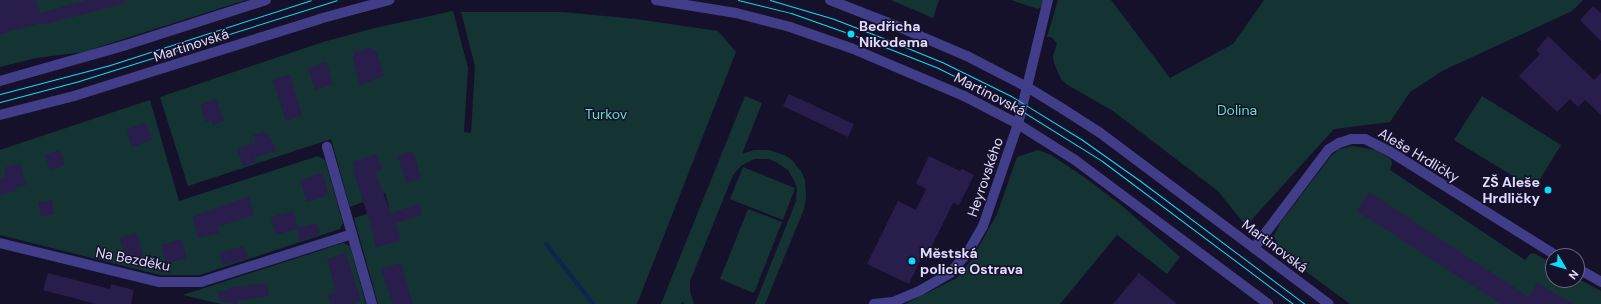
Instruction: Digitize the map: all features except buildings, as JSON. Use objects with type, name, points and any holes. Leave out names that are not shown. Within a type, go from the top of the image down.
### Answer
[{"type":"street","name":"Martinovská","points":[[0,81],[111,49],[266,0]]},
{"type":"street","name":"Martinovská","points":[[0,115],[74,96],[319,19],[389,0]]},
{"type":"street","name":"Martinovská","points":[[656,0],[670,1],[754,17],[827,40],[931,80],[1018,124],[1080,163],[1268,304]]},
{"type":"street","name":"Martinovská","points":[[830,0],[935,42],[1027,88],[1098,132],[1329,304]]},
{"type":"street","name":"Heyrovského","points":[[874,304],[893,302],[921,290],[950,273],[968,252],[983,226],[1018,124],[1048,0]]},
{"type":"street","name":"Aleše Hrdličky","points":[[1254,248],[1329,149],[1339,143],[1351,139],[1365,139],[1389,151],[1545,248]]},
{"type":"street","points":[[327,147],[372,304]]},
{"type":"street","name":"Na Bezděku","points":[[0,243],[158,282],[200,282],[352,234]]},
{"type":"street","points":[[1585,273],[1601,282]]},
{"type":"green space","points":[[0,0],[246,0],[83,52],[36,58],[0,67]]},
{"type":"green space","points":[[891,0],[939,0],[933,18]]},
{"type":"green space","points":[[1011,0],[1046,0],[1044,5],[1038,9]]},
{"type":"green space","name":"Dolina","points":[[1058,0],[1111,0],[1170,78],[1233,44],[1264,0],[1583,0],[1572,11],[1444,70],[1410,92],[1390,122],[1334,129],[1246,226],[1218,191],[1113,111],[1066,84],[1061,79],[1054,63],[1053,56],[1057,43],[1051,37],[1047,37]]},
{"type":"green space","name":"Turkov","points":[[453,11],[468,68],[464,132],[471,133],[475,66],[461,12],[562,12],[636,19],[718,31],[736,52],[637,304],[378,304],[354,218],[389,207],[385,193],[361,194],[363,202],[350,207],[331,139],[188,186],[160,97],[323,42],[375,28]]},
{"type":"green space","points":[[745,96],[762,103],[742,154],[754,150],[769,150],[784,155],[792,160],[802,173],[805,181],[806,197],[804,209],[765,304],[755,304],[796,201],[797,189],[788,170],[776,162],[768,159],[754,159],[741,166],[733,175],[690,281],[690,291],[694,304],[684,304],[683,301],[681,304],[661,304]]},
{"type":"green space","points":[[1482,96],[1561,145],[1534,189],[1454,140]]},
{"type":"green space","points":[[150,100],[179,201],[318,156],[325,160],[343,223],[340,229],[200,275],[160,275],[0,235],[0,150]]},
{"type":"green space","points":[[1353,146],[1375,150],[1391,159],[1392,164],[1390,170],[1525,260],[1530,254],[1534,253],[1545,259],[1545,288],[1585,288],[1585,282],[1601,291],[1601,304],[1350,304],[1280,251],[1274,236],[1280,223],[1331,156],[1339,149]]},
{"type":"green space","points":[[1038,150],[1051,155],[1084,177],[1121,205],[1180,257],[1167,274],[1117,235],[1060,304],[905,304],[957,278],[972,259],[997,214],[1017,157]]},
{"type":"green space","points":[[743,167],[795,188],[783,220],[730,199]]},
{"type":"green space","points":[[748,209],[782,222],[754,293],[720,279]]},
{"type":"green space","points":[[343,243],[350,246],[366,304],[221,304],[183,295]]},
{"type":"waterway","points":[[546,244],[593,304]]},
{"type":"tram line","points":[[0,94],[107,66],[311,0]]},
{"type":"tram line","points":[[0,102],[79,81],[337,0]]},
{"type":"tram line","points":[[738,0],[791,13],[862,38],[938,68],[1009,103],[1102,161],[1293,304]]},
{"type":"tram line","points":[[770,0],[834,19],[878,36],[942,62],[1011,96],[1081,139],[1139,180],[1305,304]]},
{"type":"place","name":"Bedřicha Nikodema","points":[[851,34]]},
{"type":"place","name":"ZŠ Aleše Hrdličky","points":[[1548,190]]},
{"type":"place","name":"Městská policie Ostrava","points":[[912,261]]}]
